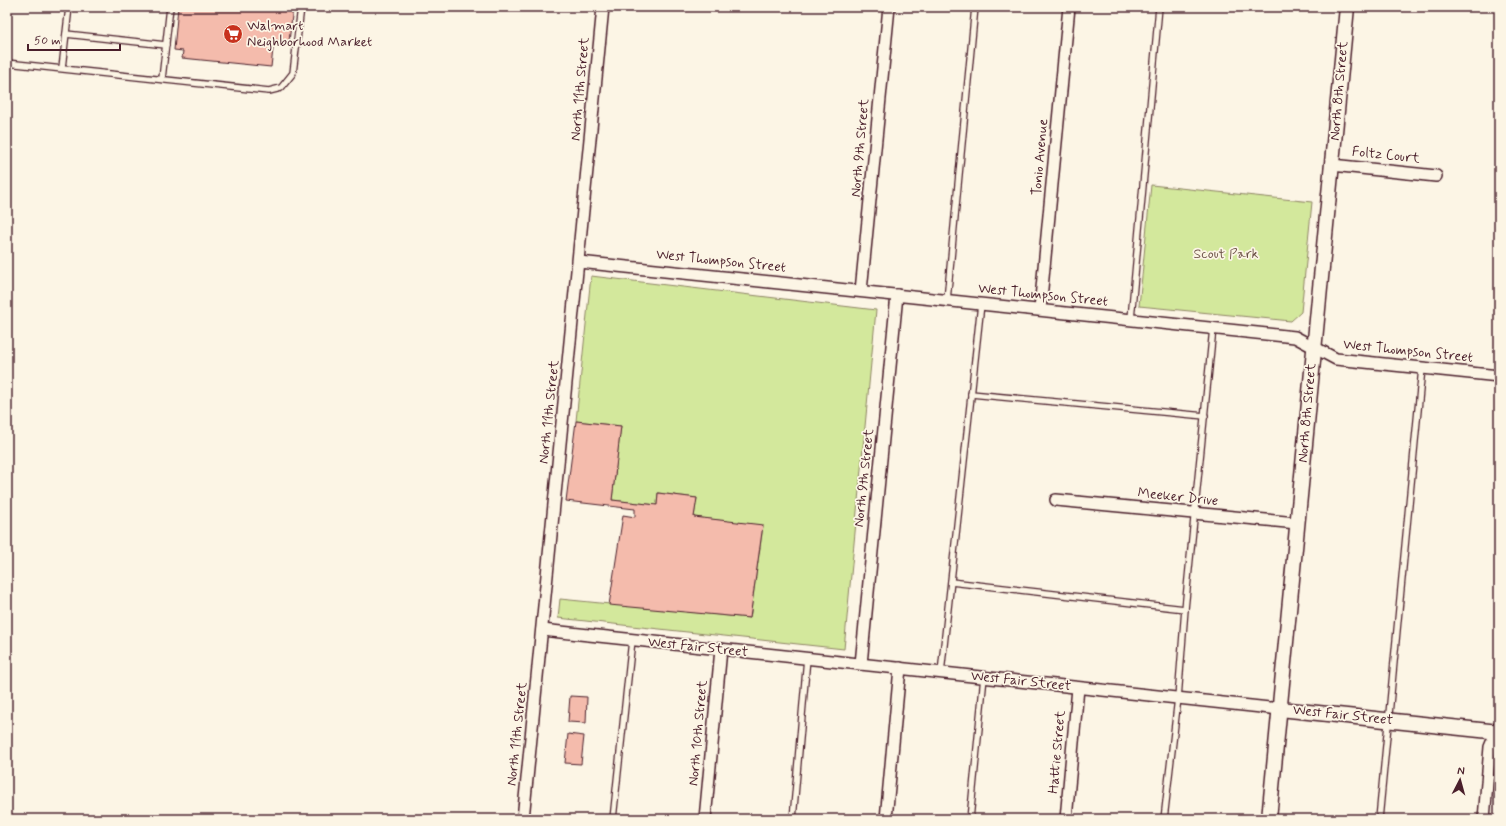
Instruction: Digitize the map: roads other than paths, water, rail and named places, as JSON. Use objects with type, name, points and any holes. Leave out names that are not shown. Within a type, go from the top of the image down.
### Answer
[{"type":"street","name":"North 11th Street","points":[[523,819],[603,7]]},
{"type":"street","name":"North 9th Street","points":[[861,291],[889,7]]},
{"type":"street","name":"Tonio Avenue","points":[[1040,309],[1069,7]]},
{"type":"street","name":"North 8th Street","points":[[1269,819],[1313,347],[1347,7]]},
{"type":"street","name":"Foltz Court","points":[[1332,164],[1436,176]]},
{"type":"street","name":"West Thompson Street","points":[[579,262],[1040,309],[1295,337],[1336,359],[1499,376]]},
{"type":"street","name":"North 9th Street","points":[[861,664],[897,295]]},
{"type":"street","name":"Meeker Drive","points":[[1056,500],[1297,523]]},
{"type":"street","name":"West Fair Street","points":[[542,630],[1078,688],[1498,730]]},
{"type":"street","name":"North 10th Street","points":[[705,819],[721,649]]},
{"type":"street","points":[[886,819],[900,668]]},
{"type":"street","name":"Hattie Street","points":[[1066,819],[1078,688]]},
{"type":"street","points":[[1484,819],[1490,747],[1498,730]]},
{"type":"lane","points":[[62,68],[69,7]]},
{"type":"lane","points":[[162,79],[170,7]]},
{"type":"lane","points":[[7,63],[269,91],[281,88],[293,73],[301,7]]},
{"type":"lane","points":[[947,300],[976,7]]},
{"type":"lane","points":[[1131,319],[1159,7]]},
{"type":"lane","points":[[66,34],[166,45]]},
{"type":"lane","points":[[941,673],[981,303]]},
{"type":"lane","points":[[1164,819],[1178,698],[1185,609],[1196,513],[1213,328]]},
{"type":"lane","points":[[1379,819],[1422,368]]},
{"type":"lane","points":[[971,394],[1205,416]]},
{"type":"lane","points":[[951,582],[1185,609]]},
{"type":"lane","points":[[613,819],[632,640]]},
{"type":"lane","points":[[792,819],[807,658]]},
{"type":"lane","points":[[970,819],[984,677]]},
{"type":"place","name":"Walmart Neighborhood Market","points":[[233,34]]},
{"type":"park label","name":"Scout Park","points":[[1226,254]]}]
